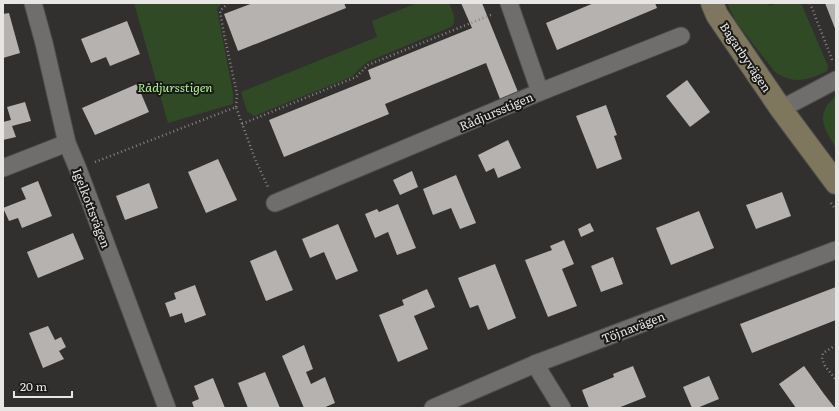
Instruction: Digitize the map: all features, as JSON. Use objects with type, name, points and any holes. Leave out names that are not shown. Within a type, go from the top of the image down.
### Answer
[{"type":"street","name":"Igelkottsvägen","points":[[32,3],[44,43],[67,144],[78,169],[167,408]]},
{"type":"street","name":"Rådjursstigen","points":[[509,3],[540,92]]},
{"type":"street","name":"Bagarbyvägen","points":[[712,3],[717,15],[781,109],[836,183]]},
{"type":"street","name":"Rådjursstigen","points":[[275,203],[540,92],[681,36]]},
{"type":"street","points":[[781,109],[836,80]]},
{"type":"street","points":[[3,168],[67,144]]},
{"type":"street","name":"Töjnavägen","points":[[433,408],[535,364],[836,250]]},
{"type":"street","points":[[535,364],[562,408]]},
{"type":"path","points":[[228,3],[220,11],[237,94],[236,108],[255,159],[275,203]]},
{"type":"path","points":[[810,3],[834,64],[836,63]]},
{"type":"path","points":[[242,124],[356,78],[368,65],[491,15]]},
{"type":"path","points":[[78,169],[236,108]]},
{"type":"path","points":[[836,345],[823,353],[822,359],[825,366],[836,380]]},
{"type":"green space","points":[[134,3],[222,3],[217,9],[233,93],[233,104],[168,123]]},
{"type":"green space","points":[[417,3],[449,3],[454,15],[453,24],[451,27],[367,62],[351,77],[254,116],[247,111],[241,92],[377,37],[372,21]]},
{"type":"green space","points":[[727,3],[768,3],[769,6],[777,3],[801,3],[828,66],[827,71],[814,77],[801,80],[788,79],[775,72],[736,22]]},
{"type":"green space","points":[[836,96],[836,148],[825,128],[823,115],[829,103]]},
{"type":"building","points":[[253,3],[344,3],[346,8],[238,51],[224,14]]},
{"type":"building","points":[[461,3],[482,3],[518,92],[500,99],[486,63],[385,104],[389,114],[284,157],[269,120],[371,79],[368,70],[472,28]]},
{"type":"building","points":[[594,3],[655,3],[657,8],[557,50],[546,23]]},
{"type":"building","points":[[825,3],[836,3],[836,31]]},
{"type":"building","points":[[9,13],[20,53],[3,58],[3,14]]},
{"type":"building","points":[[127,21],[140,54],[110,66],[106,57],[91,63],[81,39]]},
{"type":"building","points":[[687,80],[710,112],[690,127],[666,96]]},
{"type":"building","points":[[137,84],[149,112],[95,135],[82,108]]},
{"type":"building","points":[[25,102],[31,121],[12,126],[16,137],[3,140],[3,122],[11,120],[7,107]]},
{"type":"building","points":[[606,105],[617,135],[614,136],[622,159],[597,169],[576,116]]},
{"type":"building","points":[[508,140],[521,168],[498,178],[494,168],[486,172],[478,155]]},
{"type":"building","points":[[218,159],[237,200],[206,213],[188,172]]},
{"type":"building","points":[[412,171],[418,187],[400,195],[393,180]]},
{"type":"building","points":[[456,175],[476,223],[460,229],[451,208],[433,215],[423,189]]},
{"type":"building","points":[[38,181],[52,216],[22,228],[18,218],[9,221],[3,208],[26,199],[21,188]]},
{"type":"building","points":[[149,183],[158,208],[125,220],[116,196]]},
{"type":"building","points":[[782,192],[791,216],[756,229],[746,205]]},
{"type":"building","points":[[398,204],[416,248],[397,255],[388,232],[375,238],[365,214],[377,209],[379,212]]},
{"type":"building","points":[[699,211],[714,248],[671,265],[656,228]]},
{"type":"building","points":[[590,223],[594,231],[581,237],[578,229]]},
{"type":"building","points":[[338,224],[358,271],[336,280],[324,252],[310,258],[302,239]]},
{"type":"building","points":[[73,233],[84,259],[38,278],[27,252]]},
{"type":"building","points":[[564,240],[574,264],[562,269],[577,306],[548,317],[525,260],[552,250],[550,246]]},
{"type":"building","points":[[276,250],[293,290],[266,301],[250,261]]},
{"type":"building","points":[[613,257],[623,284],[601,292],[591,266]]},
{"type":"building","points":[[495,264],[516,318],[488,330],[478,305],[470,308],[458,278]]},
{"type":"building","points":[[195,285],[206,315],[185,323],[182,313],[170,317],[165,303],[176,299],[174,293]]},
{"type":"building","points":[[836,287],[836,320],[752,353],[740,324]]},
{"type":"building","points":[[427,289],[435,307],[414,316],[428,349],[398,362],[379,315],[404,305],[402,300]]},
{"type":"building","points":[[48,326],[55,340],[61,337],[66,347],[59,351],[64,359],[43,368],[29,333]]},
{"type":"building","points":[[304,345],[313,369],[306,372],[311,384],[325,377],[335,403],[323,408],[304,408],[282,356]]},
{"type":"building","points":[[633,366],[646,397],[618,408],[589,408],[582,390],[614,377],[613,374]]},
{"type":"building","points":[[804,366],[835,408],[796,408],[779,384]]},
{"type":"building","points":[[265,372],[280,408],[248,408],[238,383]]},
{"type":"building","points":[[709,376],[719,399],[697,408],[692,408],[683,387]]},
{"type":"building","points":[[213,378],[225,408],[194,408],[192,402],[199,399],[194,386]]}]
